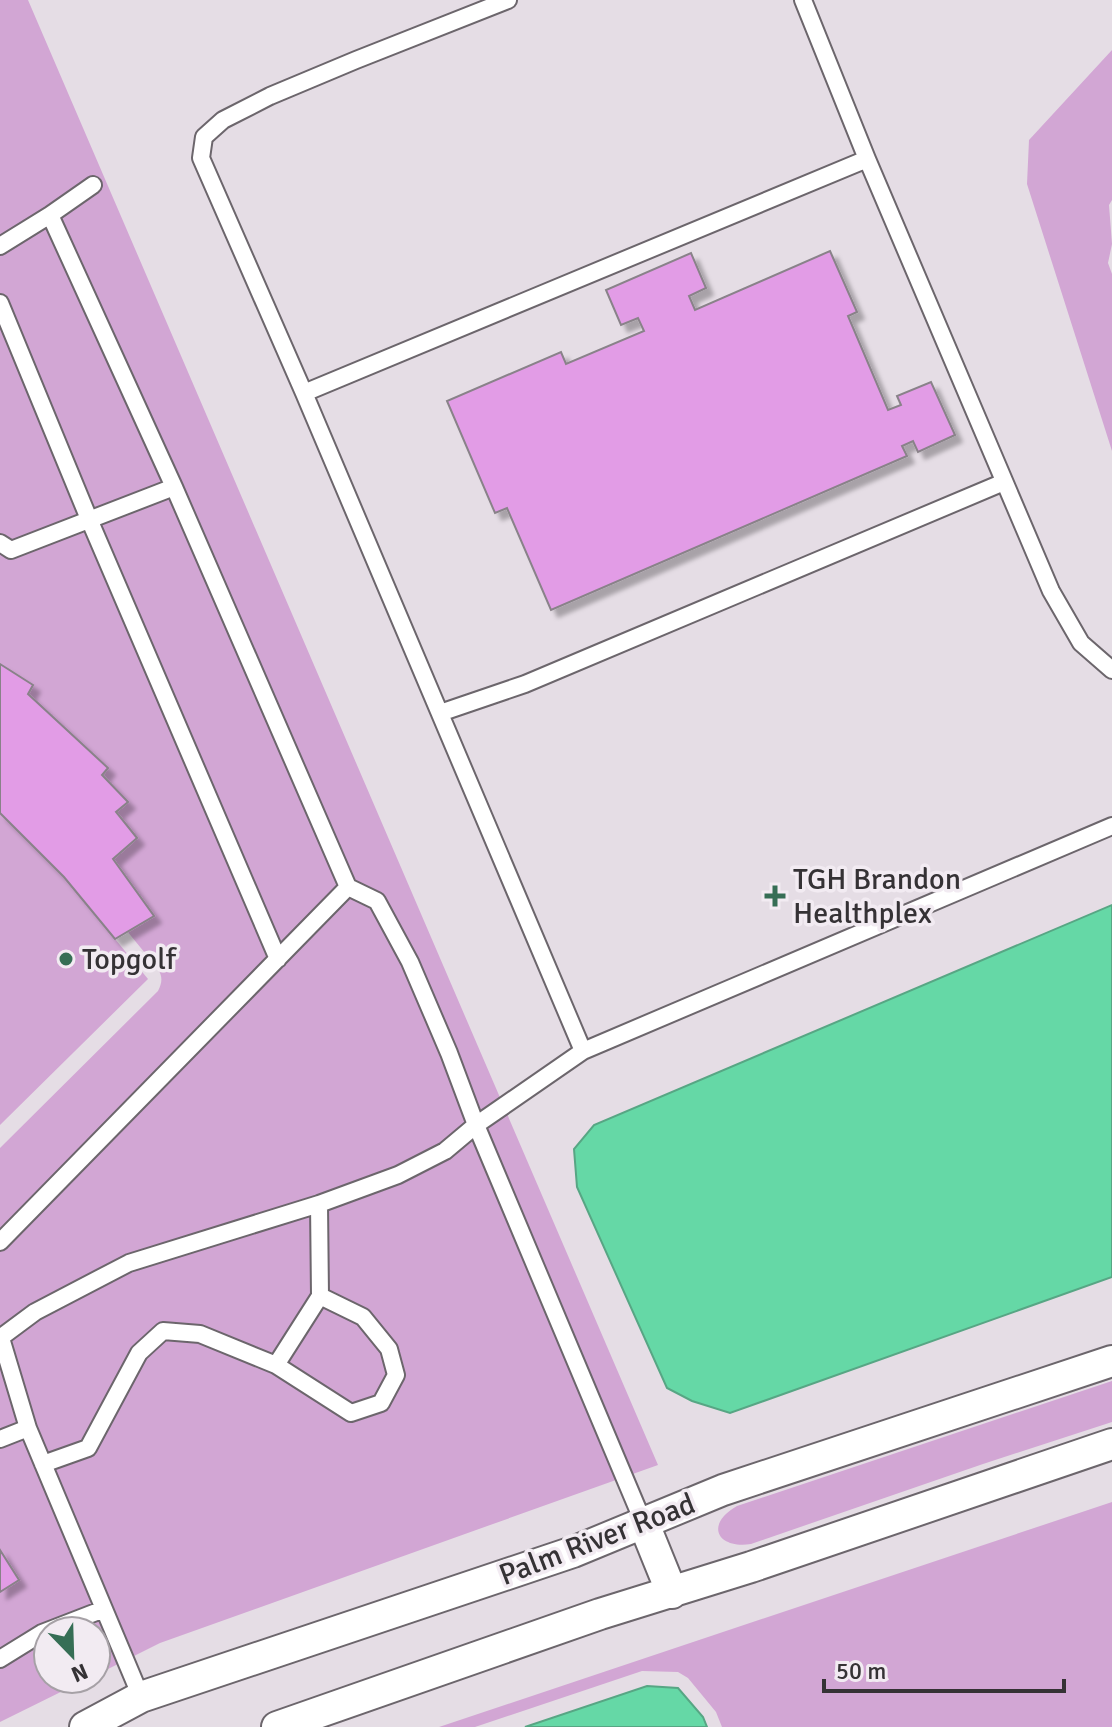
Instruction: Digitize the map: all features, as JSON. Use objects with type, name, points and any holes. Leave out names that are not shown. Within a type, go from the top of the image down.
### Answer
[{"type":"street","name":"Palm River Road","points":[[85,1727],[141,1697],[573,1552],[723,1490],[1112,1361]]},
{"type":"street","points":[[277,1727],[600,1614],[672,1593],[1112,1444]]},
{"type":"street","points":[[644,1524],[672,1593]]},
{"type":"lane","points":[[508,0],[270,96],[223,120],[204,137],[201,158],[583,1051]]},
{"type":"lane","points":[[803,0],[867,159],[1051,591],[1081,643],[1112,670]]},
{"type":"lane","points":[[304,393],[867,159]]},
{"type":"lane","points":[[0,246],[93,185]]},
{"type":"lane","points":[[50,215],[174,487],[348,887],[377,901],[410,962],[644,1524]]},
{"type":"lane","points":[[0,303],[278,959]]},
{"type":"lane","points":[[440,713],[539,678],[1004,482]]},
{"type":"lane","points":[[0,543],[11,550],[174,487]]},
{"type":"lane","points":[[141,1697],[28,1428],[0,1338],[35,1312],[129,1263],[319,1204],[398,1175],[445,1151],[476,1125],[583,1051],[1112,826]]},
{"type":"lane","points":[[0,1242],[348,887]]},
{"type":"lane","points":[[276,1365],[320,1296],[319,1204]]},
{"type":"lane","points":[[43,1464],[88,1448],[139,1353],[163,1331],[200,1334],[276,1365],[351,1413],[381,1403],[396,1375],[389,1349],[363,1317],[320,1296]]},
{"type":"lane","points":[[0,1439],[28,1428]]},
{"type":"lane","points":[[0,1659],[42,1633],[104,1609]]},
{"type":"shaded area","points":[[0,0],[28,0],[658,1465],[160,1643],[112,1667],[112,1615],[32,1615],[32,1695],[55,1695],[0,1722],[0,1148],[158,991],[161,975],[74,866],[0,792]]},
{"type":"shaded area","points":[[1112,50],[1112,200],[1109,205],[1112,244],[1108,263],[1112,274],[1112,451],[1027,184],[1029,140]]},
{"type":"shaded area","name":"Topgolf","points":[[0,813],[64,877],[148,979],[0,1125]]},
{"type":"shaded area","points":[[1112,905],[1112,1277],[730,1413],[692,1401],[667,1388],[577,1187],[574,1149],[594,1125]]},
{"type":"shaded area","points":[[1112,1381],[1112,1422],[751,1544],[730,1543],[719,1534],[721,1521],[737,1506]]},
{"type":"shaded area","points":[[1112,1502],[1112,1727],[722,1727],[716,1712],[688,1678],[678,1672],[642,1671],[475,1727],[439,1727]]},
{"type":"shaded area","points":[[647,1686],[678,1688],[703,1717],[707,1727],[525,1727]]},
{"type":"building","points":[[830,251],[857,312],[848,316],[888,410],[901,405],[897,396],[931,382],[955,435],[918,452],[913,441],[902,446],[907,456],[551,610],[507,508],[495,513],[447,401],[561,352],[566,364],[644,331],[638,318],[621,325],[606,290],[691,253],[706,288],[689,296],[695,310]]},
{"type":"building","points":[[0,664],[33,685],[28,694],[108,768],[102,775],[128,802],[116,812],[137,838],[113,859],[154,916],[115,939],[64,877],[0,813]]},
{"type":"building","points":[[0,1550],[19,1580],[0,1592]]},
{"type":"place","name":"TGH Brandon Healthplex","points":[[775,896]]},
{"type":"place","name":"Topgolf","points":[[66,959]]}]
